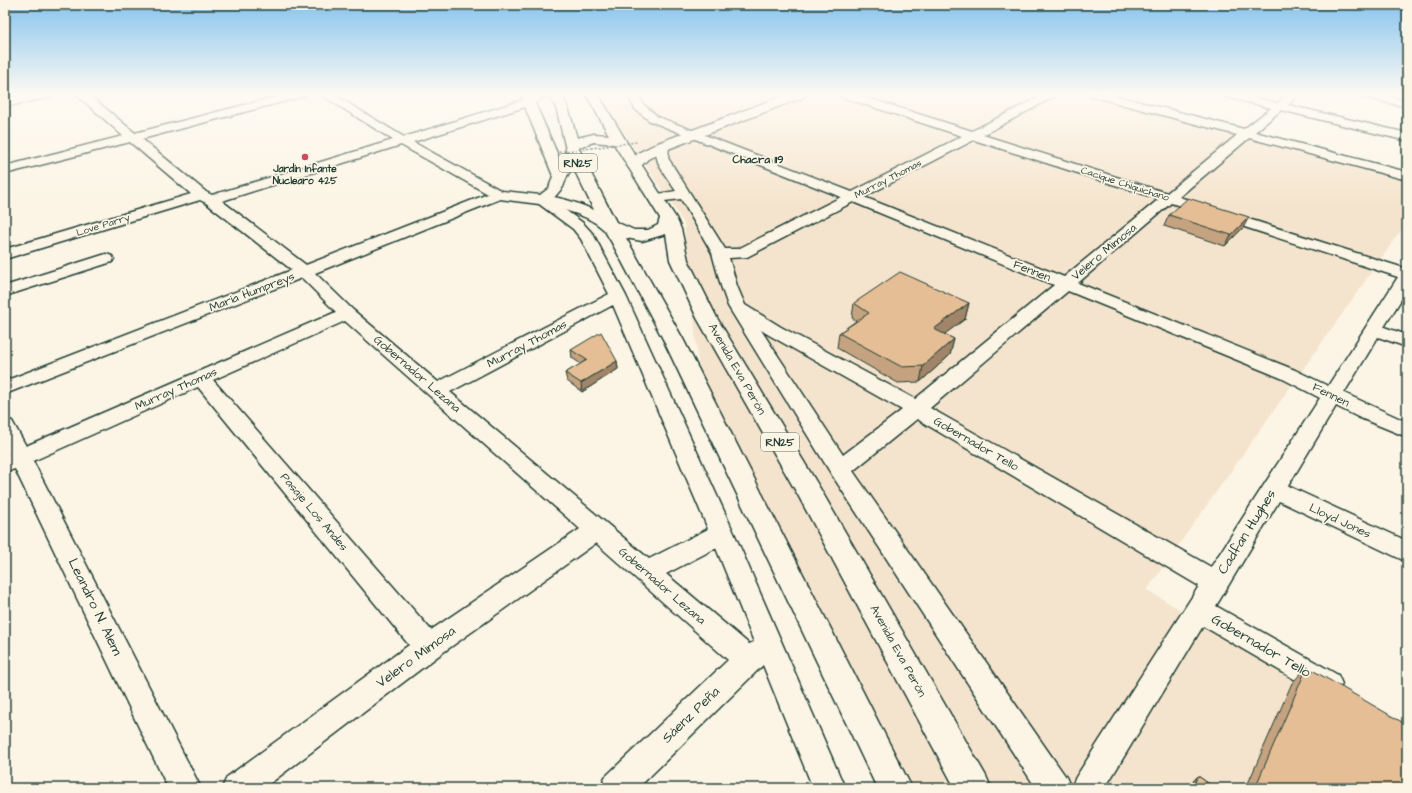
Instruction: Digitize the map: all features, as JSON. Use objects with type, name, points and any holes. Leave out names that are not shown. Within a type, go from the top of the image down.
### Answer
[{"type":"main road","name":"RN25","points":[[564,131],[568,151],[673,339],[894,788]]},
{"type":"main road","name":"Avenida Eva Perón","points":[[617,131],[668,218],[673,229],[679,260],[707,318],[809,492],[974,788]]},
{"type":"main road","points":[[628,148],[638,151],[659,147],[703,131]]},
{"type":"main road","points":[[560,176],[568,151],[577,142],[592,138],[608,138],[643,156],[659,147]]},
{"type":"main road","points":[[543,200],[580,210],[626,234],[646,235],[665,228],[668,218]]},
{"type":"street","name":"Gobernador Lezana","points":[[125,131],[206,197],[305,272],[347,314],[647,572],[758,653]]},
{"type":"street","points":[[5,170],[156,131]]},
{"type":"street","points":[[386,131],[499,195],[543,200],[578,226],[588,237],[618,296],[722,533],[758,653],[829,788]]},
{"type":"street","name":"Love Parry","points":[[5,254],[206,197],[428,131]]},
{"type":"street","points":[[543,200],[554,192],[560,176],[546,131]]},
{"type":"street","name":"Fennen","points":[[683,131],[853,197],[1288,374],[1365,412],[1407,430]]},
{"type":"street","name":"Cacique Chiquichano","points":[[958,131],[1407,275]]},
{"type":"street","name":"Murray Thomas","points":[[720,253],[741,254],[984,131]]},
{"type":"street","points":[[1235,131],[1407,176]]},
{"type":"street","name":"Velero Mimosa","points":[[840,469],[916,410],[1250,131]]},
{"type":"street","points":[[1381,131],[1407,137]]},
{"type":"street","points":[[659,147],[662,158],[720,253],[729,286],[737,306],[840,469],[1055,788]]},
{"type":"street","points":[[656,198],[684,194]]},
{"type":"street","name":"María Humpreys","points":[[5,388],[499,195]]},
{"type":"street","points":[[5,292],[106,259]]},
{"type":"street","name":"Cadfan Hughes","points":[[1086,788],[1407,275]]},
{"type":"street","name":"Murray Thomas","points":[[437,391],[618,296]]},
{"type":"street","name":"Gobernador Tello","points":[[737,306],[776,331],[1215,582]]},
{"type":"street","name":"Murray Thomas","points":[[13,460],[347,314]]},
{"type":"street","points":[[1373,329],[1407,341]]},
{"type":"street","name":"Pasaje Los Andes","points":[[201,378],[428,646]]},
{"type":"street","name":"Leandro N. Alem","points":[[5,426],[13,460],[185,788]]},
{"type":"street","name":"Lloyd Jones","points":[[1274,489],[1407,552]]},
{"type":"street","name":"Velero Mimosa","points":[[238,788],[428,646],[597,530]]},
{"type":"street","points":[[647,572],[722,533]]},
{"type":"street","name":"Gobernador Tello","points":[[1198,609],[1346,695]]},
{"type":"street","name":"Sáenz Peña","points":[[616,788],[758,653]]},
{"type":"path","points":[[568,151],[628,148]]},
{"type":"shaded area","points":[[623,131],[1221,131],[1407,180],[1407,222],[1147,590],[1407,745],[1407,788],[907,788],[699,372],[684,223]]},
{"type":"building","points":[[1188,198],[1249,217],[1231,235],[1169,215]]},
{"type":"building","points":[[900,272],[969,303],[934,329],[954,339],[923,366],[902,367],[839,333],[869,313],[854,303]]},
{"type":"building","points":[[601,332],[617,361],[581,383],[565,373],[587,360],[571,350]]},
{"type":"building","points":[[1307,667],[1407,725],[1407,788],[1255,788]]},
{"type":"building","points":[[1198,776],[1215,788],[1192,788]]},
{"type":"place","name":"Jardín Infante Nuclearo 425","points":[[305,157]]},
{"type":"district","name":"Chacra 119","points":[[758,159]]}]
